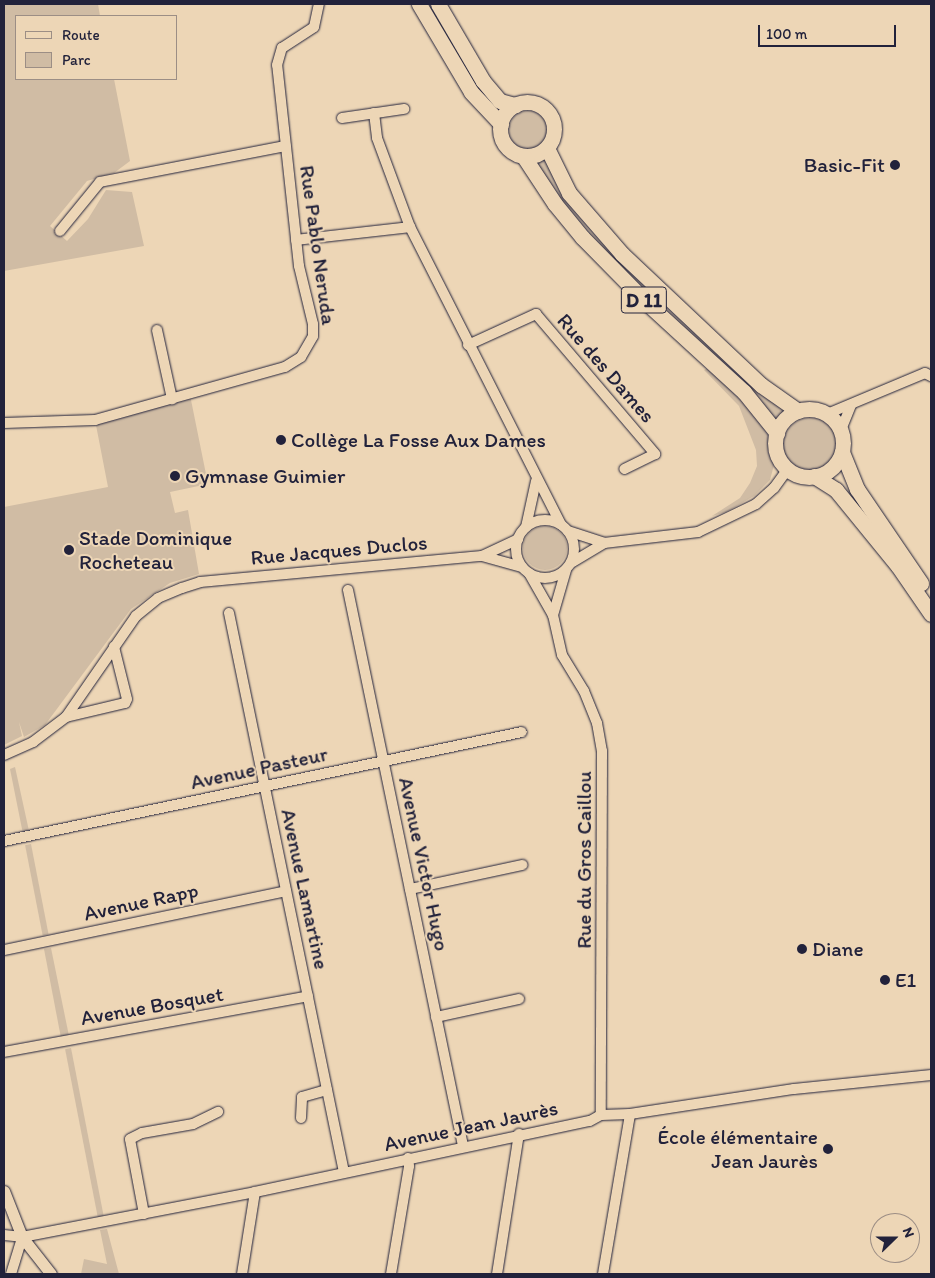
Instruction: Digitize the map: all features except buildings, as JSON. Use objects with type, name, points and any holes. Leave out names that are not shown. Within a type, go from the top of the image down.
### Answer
[{"type":"main road","points":[[419,4],[470,92],[501,124],[507,147],[524,157],[535,156],[548,148],[554,131],[547,111],[533,103],[515,105],[500,101],[483,81],[438,4]]},
{"type":"main road","points":[[501,124],[508,110],[515,105]]},
{"type":"main road","name":"D 11","points":[[548,148],[569,193],[616,247],[761,384],[798,410]]},
{"type":"main road","name":"D 11","points":[[524,157],[555,204],[582,237],[649,305],[744,392],[777,433]]},
{"type":"main road","points":[[931,599],[857,488],[842,452],[841,430],[828,414],[818,410],[798,410],[782,422],[777,433],[777,452],[788,469],[814,476],[836,490],[898,566],[931,614]]},
{"type":"main road","points":[[814,476],[832,468],[842,452]]},
{"type":"street","name":"Rue Pablo Neruda","points":[[4,424],[95,420],[285,367],[301,357],[313,336],[313,324],[296,240],[277,65],[282,48],[314,27],[319,4]]},
{"type":"street","points":[[342,118],[404,109]]},
{"type":"street","points":[[374,113],[377,138],[410,227],[536,481],[574,546],[568,566]]},
{"type":"street","points":[[60,231],[100,182],[286,146]]},
{"type":"street","points":[[296,240],[410,227]]},
{"type":"street","name":"Rue des Dames","points":[[468,345],[536,314],[655,454],[624,469]]},
{"type":"street","points":[[157,330],[172,399]]},
{"type":"street","points":[[828,414],[851,405],[872,393],[925,373],[931,376]]},
{"type":"street","points":[[841,430],[851,405]]},
{"type":"street","name":"Rue Jacques Duclos","points":[[526,527],[543,520],[604,542],[698,532],[756,504],[774,488],[788,469]]},
{"type":"street","points":[[526,570],[517,553],[518,539],[526,527],[536,481]]},
{"type":"street","name":"Rue Jacques Duclos","points":[[4,755],[33,742],[66,716],[136,616],[158,598],[200,582],[482,556],[518,539]]},
{"type":"street","name":"Rue Jacques Duclos","points":[[482,556],[552,578],[604,542]]},
{"type":"street","name":"Rue du Gros Caillou","points":[[553,616],[568,566]]},
{"type":"street","name":"Rue du Gros Caillou","points":[[526,570],[553,616],[562,655],[584,692],[597,723],[602,751],[601,1116]]},
{"type":"street","name":"Avenue Victor Hugo","points":[[348,590],[463,1146]]},
{"type":"street","name":"Avenue Lamartine","points":[[228,613],[344,1172]]},
{"type":"street","points":[[66,716],[124,703],[127,700],[114,647]]},
{"type":"street","name":"Avenue Pasteur","points":[[4,841],[522,732]]},
{"type":"street","points":[[410,889],[522,866]]},
{"type":"street","name":"Avenue Rapp","points":[[4,950],[286,891]]},
{"type":"street","name":"Avenue Bosquet","points":[[4,1052],[308,996]]},
{"type":"street","points":[[436,1017],[519,999]]},
{"type":"street","name":"Avenue Jean Jaurès","points":[[4,1235],[22,1237],[255,1192],[519,1134],[590,1121],[601,1116],[630,1114],[794,1089],[931,1075]]},
{"type":"street","points":[[301,1118],[302,1097],[327,1090]]},
{"type":"street","points":[[144,1214],[130,1139],[142,1133],[193,1124],[218,1112]]},
{"type":"street","points":[[603,1274],[630,1114]]},
{"type":"street","points":[[496,1274],[519,1134]]},
{"type":"street","points":[[391,1274],[409,1166],[408,1158]]},
{"type":"street","points":[[4,1191],[22,1237],[51,1274]]},
{"type":"street","points":[[242,1274],[255,1192]]},
{"type":"street","points":[[11,1274],[22,1237]]},
{"type":"green space","points":[[4,4],[98,4],[100,15],[15,15],[15,80],[114,80],[130,161],[114,173],[87,181],[50,226],[67,241],[88,219],[106,190],[132,192],[144,246],[4,271]]},
{"type":"green space","points":[[528,111],[535,112],[541,117],[546,123],[546,137],[541,143],[535,148],[528,149],[521,148],[515,143],[510,137],[509,130],[510,123],[515,117],[521,112]]},
{"type":"green space","points":[[546,159],[607,246],[787,414],[776,425],[591,239],[554,195],[537,162]]},
{"type":"green space","points":[[708,368],[744,402],[766,430],[773,447],[774,465],[770,480],[754,496],[726,512],[712,516],[740,498],[750,483],[757,466],[756,450],[739,406],[704,370]]},
{"type":"green space","points":[[190,395],[208,484],[170,492],[175,513],[188,510],[199,574],[170,583],[131,609],[45,725],[24,737],[19,722],[22,736],[4,745],[4,507],[108,487],[95,420]]},
{"type":"green space","points":[[805,418],[815,418],[829,426],[835,435],[837,445],[835,455],[829,464],[815,472],[805,472],[795,467],[788,460],[783,450],[783,440],[788,430],[795,423]]},
{"type":"green space","points":[[541,526],[549,526],[561,532],[567,548],[561,564],[549,570],[541,570],[529,564],[523,552],[523,544],[529,532]]},
{"type":"green space","points":[[15,767],[29,831],[23,834],[10,769]]},
{"type":"green space","points":[[31,844],[49,934],[43,935],[25,845]]},
{"type":"green space","points":[[51,948],[69,1036],[61,1038],[44,949]]},
{"type":"green space","points":[[71,1048],[104,1216],[98,1217],[65,1049]]},
{"type":"green space","points":[[107,1229],[119,1274],[81,1274],[84,1259],[107,1264],[100,1230]]},
{"type":"place","name":"Basic-Fit","points":[[895,165]]},
{"type":"place","name":"Collège La Fosse Aux Dames","points":[[281,440]]},
{"type":"place","name":"Gymnase Guimier","points":[[175,476]]},
{"type":"place","name":"Stade Dominique Rocheteau","points":[[69,550]]},
{"type":"place","name":"Diane","points":[[802,949]]},
{"type":"place","name":"E1","points":[[885,980]]},
{"type":"place","name":"École élémentaire Jean Jaurès","points":[[828,1149]]}]
